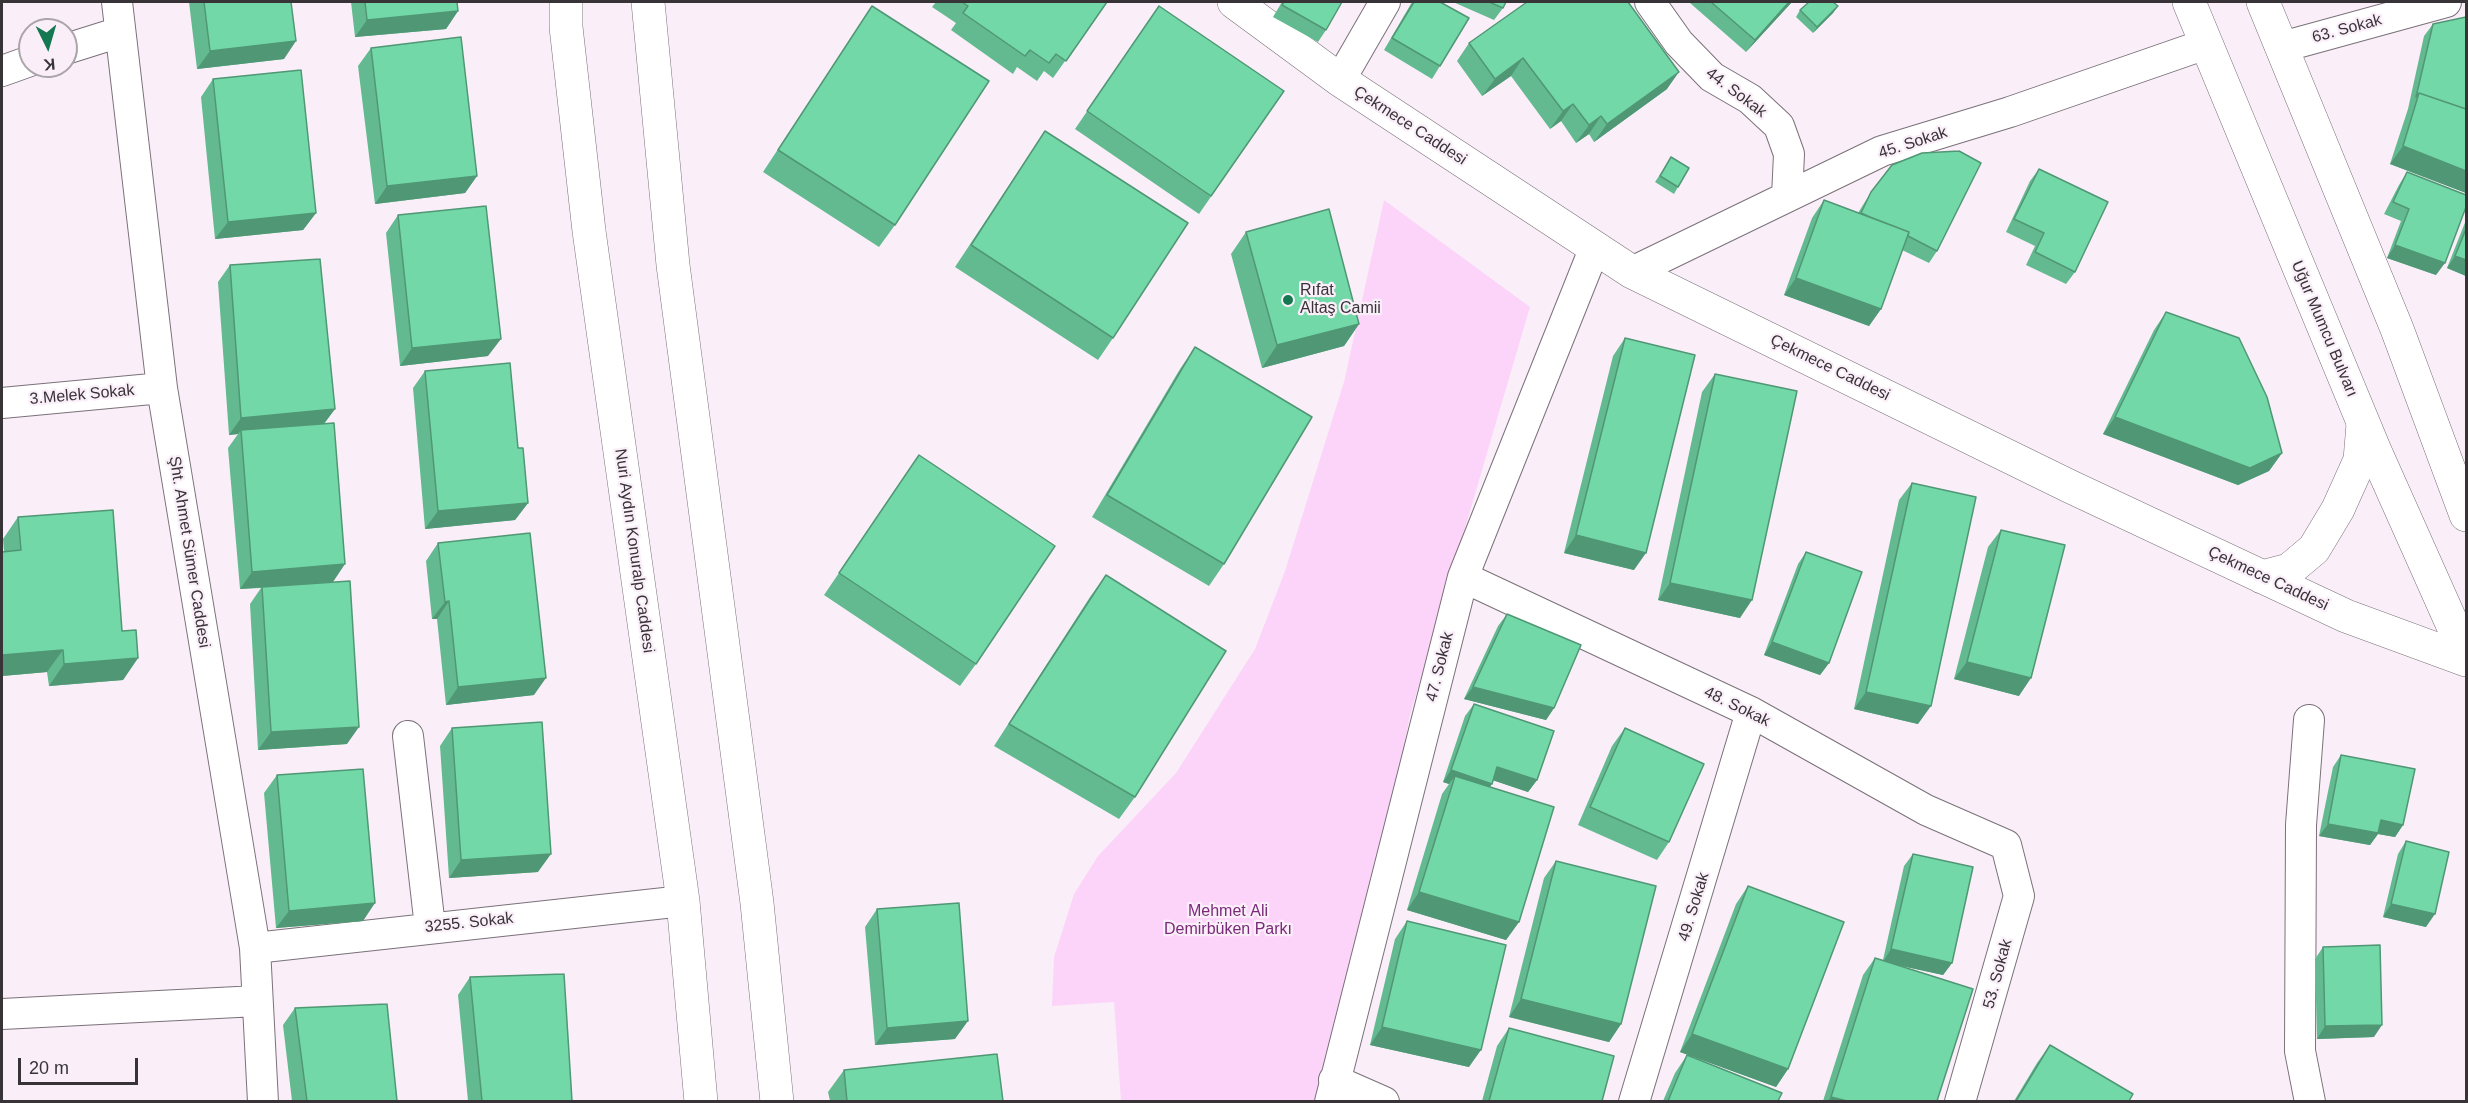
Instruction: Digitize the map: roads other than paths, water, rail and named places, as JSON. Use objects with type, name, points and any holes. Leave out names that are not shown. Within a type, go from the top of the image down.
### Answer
[{"type":"main road","name":"Nuri Aydın Konuralp Caddesi","points":[[566,2],[566,27],[588,231],[683,901],[701,1101]]},
{"type":"main road","points":[[648,2],[673,265],[757,903],[777,1101]]},
{"type":"main road","name":"Çekmece Caddesi","points":[[1234,2],[1340,80],[1632,272],[2069,486],[2262,577],[2346,616],[2466,660]]},
{"type":"main road","name":"Uğur Mumcu Bulvarı","points":[[2189,2],[2363,424],[2466,654]]},
{"type":"main road","points":[[2263,2],[2464,498]]},
{"type":"main road","points":[[2262,577],[2289,570],[2314,549],[2338,509],[2360,460],[2363,424]]},
{"type":"street","name":"Şht. Ahmet Sümer Caddesi","points":[[117,2],[162,388],[255,948],[263,1101]]},
{"type":"street","points":[[1340,80],[1385,2]]},
{"type":"street","name":"44. Sokak","points":[[1650,2],[1679,43],[1712,77],[1750,99],[1779,126],[1789,154],[1787,197]]},
{"type":"street","name":"63. Sokak","points":[[2282,47],[2446,2]]},
{"type":"street","points":[[78,45],[120,32]]},
{"type":"street","name":"45. Sokak","points":[[1632,272],[1882,151],[2010,112],[2206,44]]},
{"type":"street","points":[[2,71],[18,65]]},
{"type":"street","name":"47. Sokak","points":[[1332,1091],[1463,577],[1595,248]]},
{"type":"street","name":"3.Melek Sokak","points":[[2,402],[162,388]]},
{"type":"street","name":"48. Sokak","points":[[1463,577],[1751,712],[1926,810],[2006,845]]},
{"type":"street","name":"49. Sokak","points":[[1634,1101],[1751,712]]},
{"type":"street","points":[[2309,720],[2301,825],[2300,1051],[2310,1101]]},
{"type":"street","points":[[408,736],[430,927]]},
{"type":"street","name":"53. Sokak","points":[[1960,1101],[2019,896],[2006,845]]},
{"type":"street","name":"3255. Sokak","points":[[255,948],[683,901]]},
{"type":"street","points":[[2,1014],[256,1001]]},
{"type":"street","points":[[1332,1091],[1384,1101]]},
{"type":"place","name":"Rıfat Altaş Camii","points":[[1288,300]]},
{"type":"park label","name":"Mehmet Ali Demirbüken Parkı","points":[[1228,921]]}]
